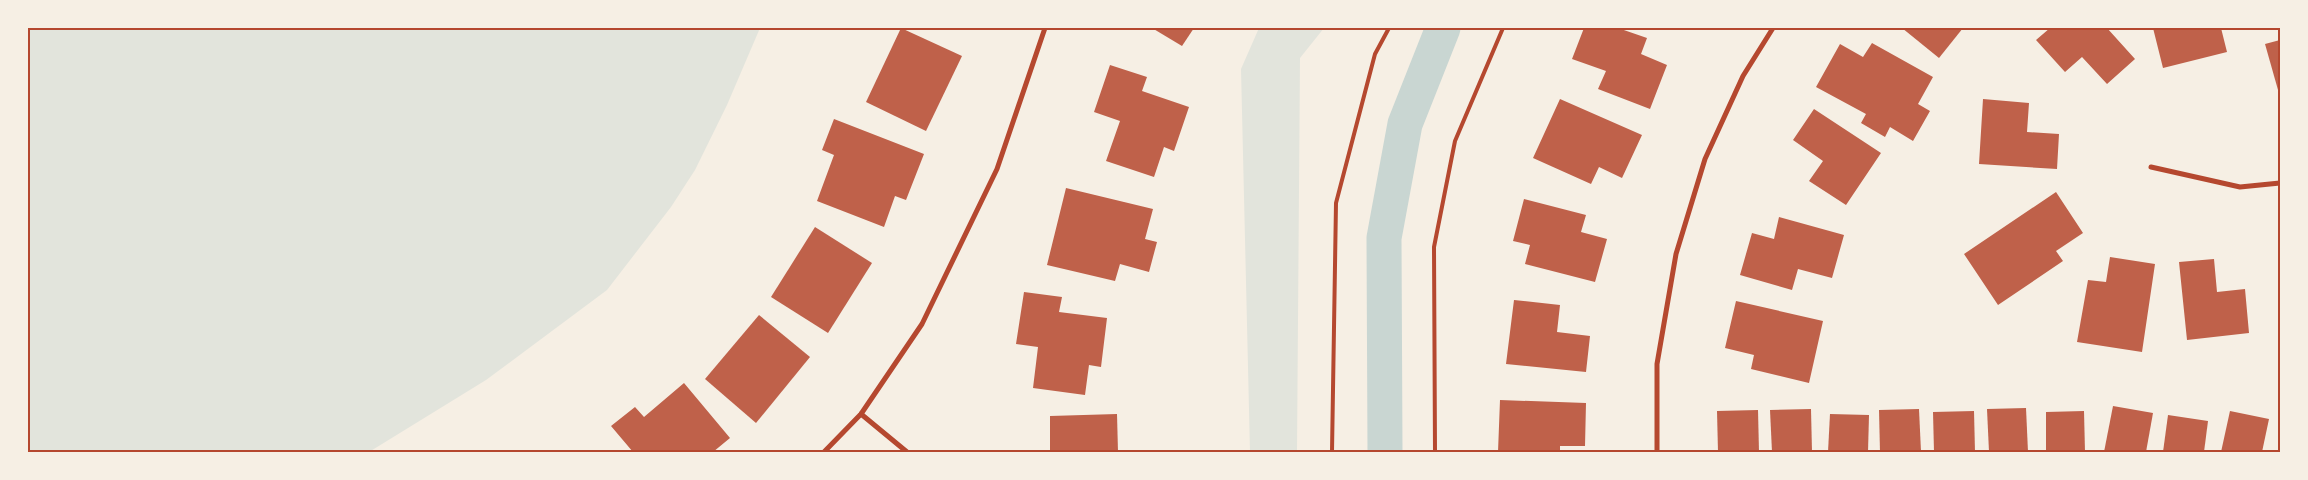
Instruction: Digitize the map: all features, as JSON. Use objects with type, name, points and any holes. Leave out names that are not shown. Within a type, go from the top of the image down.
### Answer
[{"type":"street","points":[[824,452],[861,414],[922,324],[997,169],[1045,28]]},
{"type":"street","points":[[1657,452],[1657,364],[1676,254],[1705,159],[1743,76],[1773,28]]},
{"type":"street","points":[[2151,167],[2240,187],[2280,183]]},
{"type":"street","points":[[861,414],[907,452]]},
{"type":"lane","points":[[1332,452],[1336,203],[1375,54],[1388,28]]},
{"type":"lane","points":[[1435,452],[1434,247],[1455,142],[1503,28]]},
{"type":"shaded area","points":[[28,28],[760,28],[727,105],[695,170],[671,207],[607,290],[486,380],[369,452],[28,452]]},
{"type":"shaded area","points":[[1259,28],[1324,28],[1300,58],[1297,452],[1250,452],[1241,69]]},
{"type":"building","points":[[901,28],[962,56],[926,131],[866,102]]},
{"type":"building","points":[[1152,28],[1194,28],[1182,46]]},
{"type":"building","points":[[1584,28],[1618,28],[1647,38],[1641,54],[1667,65],[1650,109],[1598,89],[1606,71],[1572,59]]},
{"type":"building","points":[[1902,28],[1963,28],[1939,58]]},
{"type":"building","points":[[2050,28],[2107,28],[2135,59],[2107,84],[2082,57],[2065,72],[2036,40]]},
{"type":"building","points":[[2153,28],[2221,28],[2227,52],[2163,68]]},
{"type":"building","points":[[2280,40],[2280,97],[2265,44]]},
{"type":"building","points":[[1872,43],[1933,77],[1918,104],[1930,111],[1913,141],[1890,127],[1885,137],[1861,123],[1866,114],[1816,87],[1840,44],[1863,57]]},
{"type":"building","points":[[1110,65],[1147,77],[1142,91],[1189,107],[1174,151],[1164,147],[1154,177],[1106,161],[1120,121],[1094,112]]},
{"type":"building","points":[[1560,99],[1642,135],[1622,178],[1599,167],[1591,184],[1533,158]]},
{"type":"building","points":[[1983,99],[2029,103],[2027,132],[2059,134],[2057,169],[1979,164]]},
{"type":"building","points":[[1814,109],[1881,153],[1846,205],[1809,181],[1823,161],[1793,140]]},
{"type":"building","points":[[834,119],[924,154],[906,200],[895,196],[884,227],[817,201],[834,155],[822,150]]},
{"type":"building","points":[[1066,188],[1153,209],[1145,239],[1157,242],[1149,272],[1120,264],[1115,281],[1047,265]]},
{"type":"building","points":[[2056,192],[2083,233],[2056,251],[2063,261],[1998,305],[1964,254]]},
{"type":"building","points":[[1524,199],[1586,215],[1581,232],[1607,239],[1595,282],[1525,264],[1530,245],[1513,241]]},
{"type":"building","points":[[1779,217],[1844,235],[1832,278],[1798,269],[1792,290],[1740,275],[1752,233],[1774,239]]},
{"type":"building","points":[[815,227],[872,263],[828,333],[771,297]]},
{"type":"building","points":[[2110,257],[2155,264],[2142,352],[2077,342],[2088,280],[2106,282]]},
{"type":"building","points":[[2214,259],[2217,292],[2245,289],[2249,333],[2187,340],[2179,262]]},
{"type":"building","points":[[1024,292],[1062,297],[1059,312],[1107,318],[1101,367],[1089,365],[1085,395],[1033,388],[1038,347],[1016,344]]},
{"type":"building","points":[[1514,300],[1560,305],[1557,332],[1590,336],[1586,372],[1506,364]]},
{"type":"building","points":[[1736,301],[1823,321],[1809,383],[1751,369],[1754,355],[1725,348]]},
{"type":"building","points":[[759,315],[810,357],[756,423],[705,379]]},
{"type":"building","points":[[684,383],[730,438],[713,452],[633,452],[611,426],[635,407],[644,417]]},
{"type":"building","points":[[1500,400],[1586,403],[1585,446],[1560,446],[1560,452],[1498,452]]},
{"type":"building","points":[[2113,406],[2153,413],[2146,452],[2104,452]]},
{"type":"building","points":[[2026,408],[2028,452],[1989,452],[1987,409]]},
{"type":"building","points":[[1811,409],[1812,452],[1772,452],[1770,410]]},
{"type":"building","points":[[1919,409],[1921,452],[1880,452],[1879,410]]},
{"type":"building","points":[[1758,410],[1759,452],[1718,452],[1717,411]]},
{"type":"building","points":[[1974,411],[1975,452],[1934,452],[1933,412]]},
{"type":"building","points":[[2084,411],[2085,452],[2046,452],[2046,412]]},
{"type":"building","points":[[2230,411],[2269,419],[2262,452],[2221,452]]},
{"type":"building","points":[[1117,414],[1118,452],[1050,452],[1050,416]]},
{"type":"building","points":[[1830,414],[1869,415],[1868,452],[1828,452]]},
{"type":"building","points":[[2168,415],[2208,421],[2204,452],[2163,452]]},
{"type":"waterway","points":[[1385,452],[1384,238],[1405,124],[1443,28]]}]
